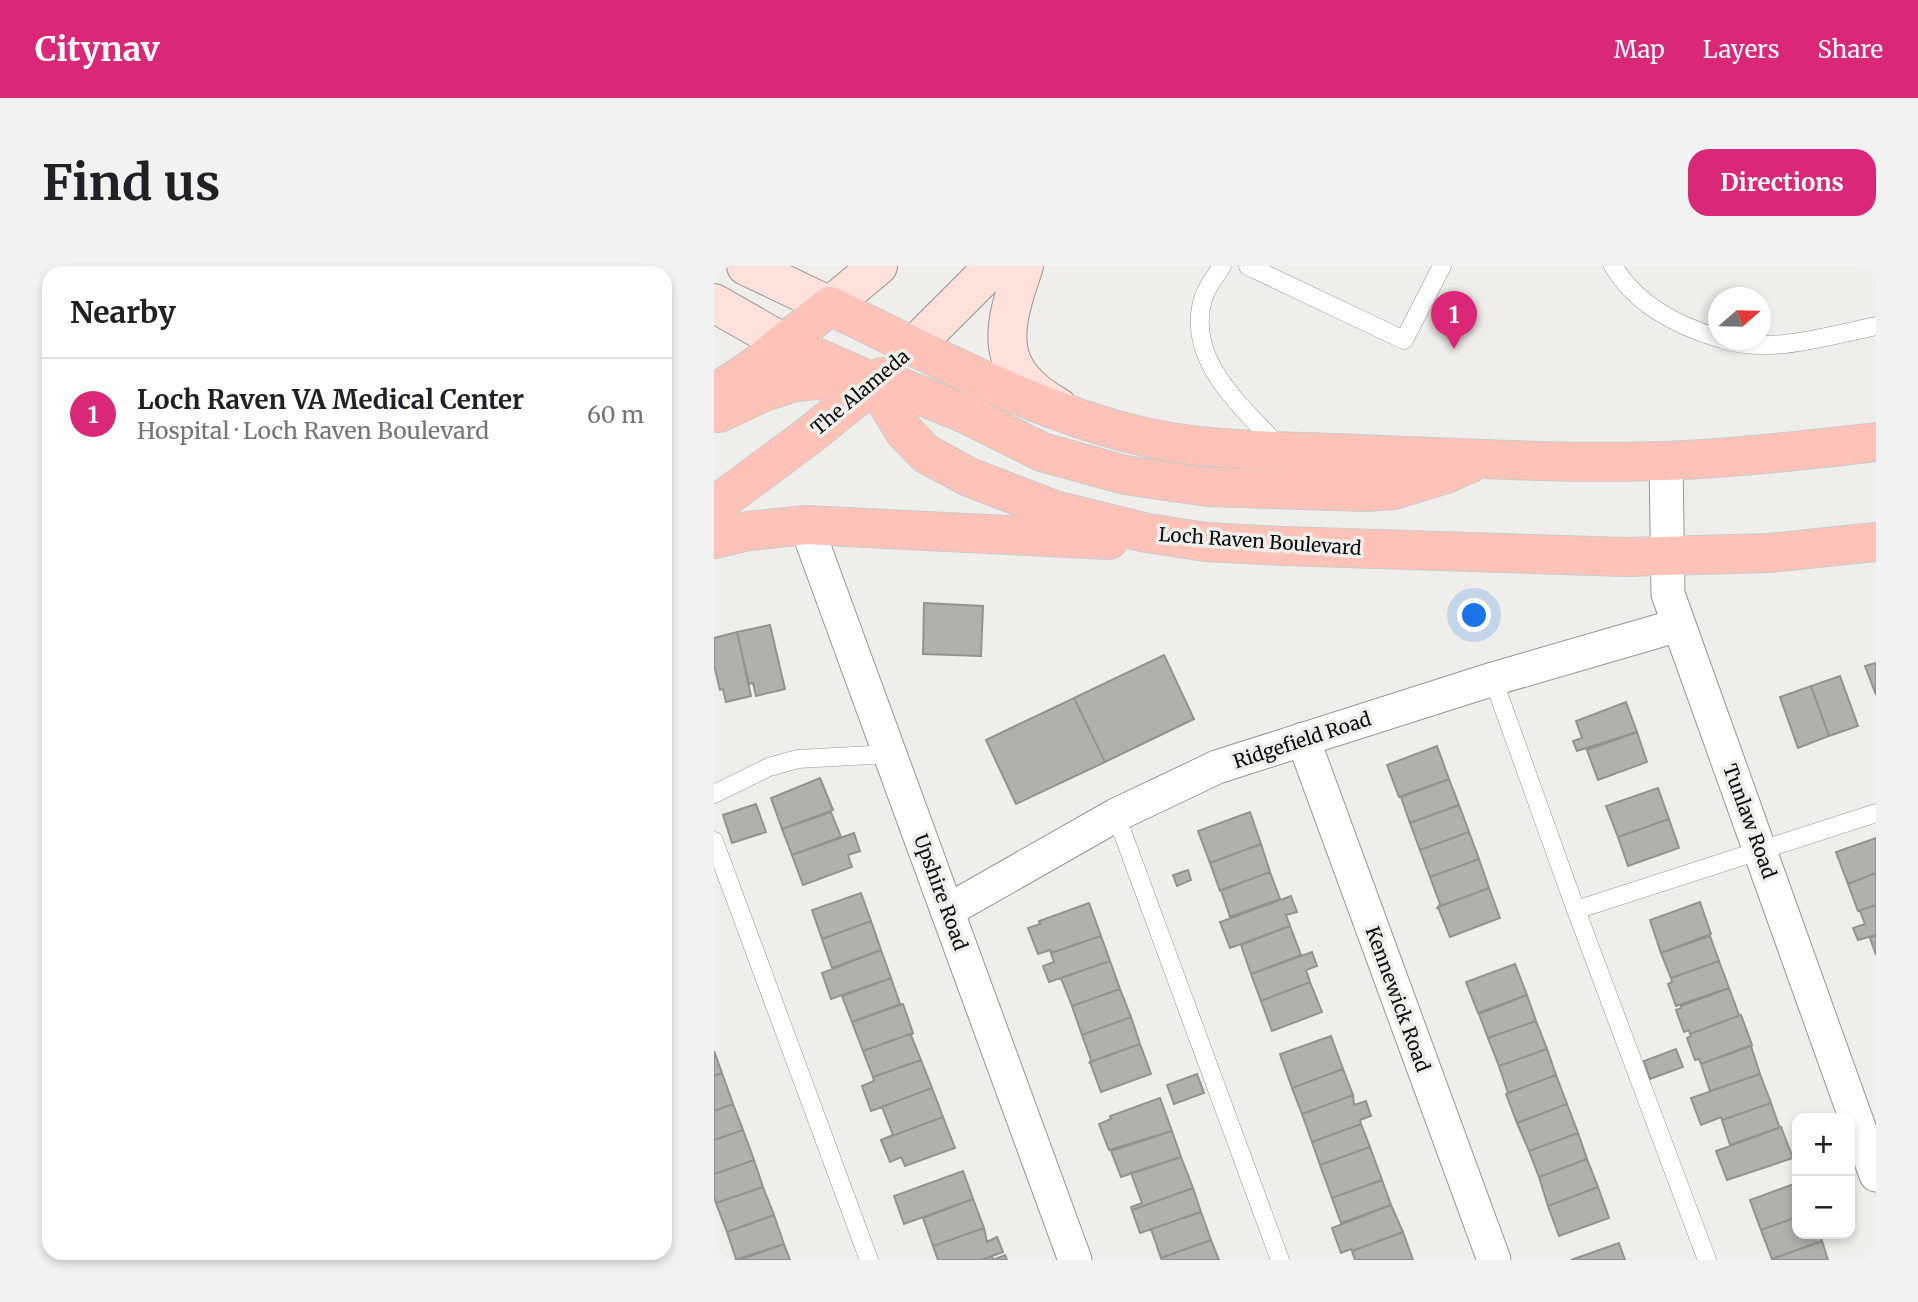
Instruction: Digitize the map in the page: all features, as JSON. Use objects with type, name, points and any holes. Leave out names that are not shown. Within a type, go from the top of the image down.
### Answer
[{"type":"main road","points":[[746,266],[1030,400],[1082,420],[1169,442],[1477,460],[1666,461],[1773,454],[1876,442]]},
{"type":"main road","points":[[815,266],[830,306]]},
{"type":"main road","points":[[714,394],[784,343],[878,266]]},
{"type":"main road","name":"The Alameda","points":[[714,506],[875,383],[994,266]]},
{"type":"main road","points":[[1024,266],[1010,319],[1006,345],[1009,360],[1029,387],[1082,420]]},
{"type":"main road","points":[[714,303],[784,343],[875,383]]},
{"type":"main road","points":[[714,415],[764,392],[795,382],[816,380],[875,383],[919,393],[1042,452],[1125,475],[1174,483],[1243,489],[1365,492],[1393,490],[1446,474],[1477,460]]},
{"type":"main road","name":"Loch Raven Boulevard","points":[[875,383],[904,431],[926,454],[969,477],[1054,510],[1123,528],[1206,542],[1506,555],[1667,556],[1769,553],[1876,542]]},
{"type":"main road","points":[[714,539],[748,531],[806,525],[1050,538],[1206,542]]},
{"type":"street","name":"Tunlaw Road","points":[[1666,461],[1668,594],[1876,1175]]},
{"type":"street","name":"Upshire Road","points":[[806,525],[1076,1260]]},
{"type":"street","name":"Ridgefield Road","points":[[947,911],[1116,815],[1217,767],[1493,679],[1679,625]]},
{"type":"street","name":"Kennewick Road","points":[[1303,738],[1494,1260]]},
{"type":"lane","points":[[1222,266],[1203,299],[1200,328],[1203,347],[1217,377],[1282,450]]},
{"type":"lane","points":[[1248,266],[1404,340],[1442,266]]},
{"type":"lane","points":[[1614,266],[1643,303],[1688,329],[1708,335]]},
{"type":"lane","points":[[1771,343],[1798,342],[1876,326]]},
{"type":"lane","points":[[1493,679],[1707,1260]]},
{"type":"lane","points":[[714,794],[769,767],[798,759],[890,754]]},
{"type":"lane","points":[[1576,910],[1876,813]]},
{"type":"lane","points":[[1116,815],[1280,1260]]},
{"type":"lane","points":[[714,841],[869,1260]]},
{"type":"building","points":[[924,603],[983,606],[981,656],[923,654]]},
{"type":"building","points":[[770,625],[785,689],[756,696],[753,683],[749,684],[737,632]]},
{"type":"building","points":[[737,632],[751,696],[726,702],[714,665],[714,638]]},
{"type":"building","points":[[1164,655],[1194,719],[1105,762],[1074,698]]},
{"type":"building","points":[[1876,663],[1876,695],[1865,666]]},
{"type":"building","points":[[1840,676],[1858,726],[1829,736],[1811,686]]},
{"type":"building","points":[[1811,686],[1829,736],[1798,748],[1780,697]]},
{"type":"building","points":[[1074,698],[1105,762],[1016,804],[986,740]]},
{"type":"building","points":[[1626,702],[1637,732],[1577,751],[1573,741],[1582,738],[1576,721]]},
{"type":"building","points":[[1637,732],[1647,762],[1598,780],[1587,750]]},
{"type":"building","points":[[1437,746],[1449,779],[1399,797],[1387,765]]},
{"type":"building","points":[[820,778],[833,810],[782,829],[771,798]]},
{"type":"building","points":[[1449,779],[1459,805],[1410,823],[1401,797]]},
{"type":"building","points":[[1658,788],[1669,819],[1618,837],[1606,806]]},
{"type":"building","points":[[756,804],[766,832],[732,843],[723,815]]},
{"type":"building","points":[[1459,805],[1469,832],[1420,850],[1410,823]]},
{"type":"building","points":[[831,812],[841,837],[792,855],[782,829]]},
{"type":"building","points":[[1250,812],[1261,844],[1210,863],[1198,831]]},
{"type":"building","points":[[1669,819],[1679,848],[1628,866],[1618,837]]},
{"type":"building","points":[[1469,832],[1479,859],[1430,877],[1420,850]]},
{"type":"building","points":[[854,833],[860,851],[848,855],[852,867],[803,885],[792,855]]},
{"type":"building","points":[[1876,838],[1876,873],[1848,884],[1836,852]]},
{"type":"building","points":[[1261,844],[1270,872],[1220,891],[1210,863]]},
{"type":"building","points":[[1479,859],[1489,888],[1438,907],[1440,904],[1430,877]]},
{"type":"building","points":[[1188,870],[1191,880],[1177,886],[1173,875]]},
{"type":"building","points":[[1270,872],[1280,899],[1230,917],[1221,890]]},
{"type":"building","points":[[1876,873],[1876,905],[1858,911],[1848,884]]},
{"type":"building","points":[[1489,888],[1500,918],[1450,937],[1438,907]]},
{"type":"building","points":[[861,893],[871,921],[822,939],[812,910]]},
{"type":"building","points":[[1291,896],[1297,912],[1286,915],[1290,926],[1230,948],[1220,922]]},
{"type":"building","points":[[1700,902],[1711,934],[1661,953],[1650,920]]},
{"type":"building","points":[[1089,903],[1101,936],[1051,953],[1050,950],[1038,954],[1028,928],[1040,924],[1039,921]]},
{"type":"building","points":[[1876,905],[1876,935],[1858,940],[1853,928],[1865,924],[1858,911]]},
{"type":"building","points":[[871,921],[881,950],[832,968],[822,939]]},
{"type":"building","points":[[1290,926],[1301,955],[1251,974],[1241,945]]},
{"type":"building","points":[[1876,935],[1876,955],[1870,938]]},
{"type":"building","points":[[1101,936],[1110,961],[1049,982],[1043,966],[1054,962],[1051,953]]},
{"type":"building","points":[[1710,936],[1719,961],[1671,978],[1661,953]]},
{"type":"building","points":[[881,950],[891,978],[831,999],[822,973]]},
{"type":"building","points":[[1312,952],[1317,966],[1306,970],[1310,982],[1261,1001],[1251,974]]},
{"type":"building","points":[[1110,961],[1120,989],[1072,1006],[1061,978]]},
{"type":"building","points":[[1719,961],[1729,988],[1676,1006],[1668,984],[1672,982],[1671,978]]},
{"type":"building","points":[[1515,964],[1527,995],[1478,1013],[1466,982]]},
{"type":"building","points":[[891,978],[900,1004],[852,1022],[842,996]]},
{"type":"building","points":[[1310,982],[1322,1012],[1272,1031],[1261,1001]]},
{"type":"building","points":[[1729,988],[1741,1015],[1690,1034],[1689,1030],[1684,1032],[1676,1010]]},
{"type":"building","points":[[1120,989],[1131,1017],[1082,1035],[1072,1006]]},
{"type":"building","points":[[1527,995],[1536,1021],[1488,1038],[1479,1014]]},
{"type":"building","points":[[903,1004],[913,1033],[863,1051],[852,1022]]},
{"type":"building","points":[[1741,1015],[1752,1045],[1701,1064],[1699,1059],[1695,1060],[1687,1038],[1690,1034]]},
{"type":"building","points":[[1131,1017],[1140,1044],[1090,1062],[1082,1035]]},
{"type":"building","points":[[1536,1021],[1547,1049],[1499,1066],[1488,1038]]},
{"type":"building","points":[[913,1033],[911,1035],[921,1060],[873,1077],[863,1051]]},
{"type":"building","points":[[1331,1036],[1343,1069],[1292,1088],[1280,1054]]},
{"type":"building","points":[[1140,1044],[1151,1074],[1101,1092],[1090,1062]]},
{"type":"building","points":[[1751,1046],[1760,1074],[1710,1091],[1701,1064]]},
{"type":"building","points":[[1547,1049],[1556,1075],[1508,1093],[1499,1066]]},
{"type":"building","points":[[1676,1049],[1683,1067],[1650,1079],[1644,1061]]},
{"type":"building","points":[[714,1051],[722,1073],[714,1076]]},
{"type":"building","points":[[921,1060],[932,1088],[871,1111],[862,1086],[874,1081],[873,1077]]},
{"type":"building","points":[[1343,1069],[1353,1095],[1302,1114],[1292,1088]]},
{"type":"building","points":[[722,1073],[733,1104],[714,1111],[714,1076]]},
{"type":"building","points":[[1197,1074],[1204,1093],[1174,1104],[1167,1085]]},
{"type":"building","points":[[1760,1074],[1771,1103],[1701,1125],[1691,1098]]},
{"type":"building","points":[[1556,1075],[1567,1104],[1517,1123],[1506,1094]]},
{"type":"building","points":[[932,1088],[943,1117],[881,1140],[893,1135],[882,1107],[871,1111]]},
{"type":"building","points":[[1353,1095],[1354,1105],[1366,1101],[1371,1116],[1360,1120],[1361,1124],[1312,1142],[1302,1114]]},
{"type":"building","points":[[1160,1098],[1172,1131],[1109,1150],[1099,1124],[1111,1119],[1110,1116]]},
{"type":"building","points":[[1771,1103],[1781,1127],[1730,1145],[1722,1120]]},
{"type":"building","points":[[733,1104],[743,1130],[714,1140],[714,1111]]},
{"type":"building","points":[[1567,1104],[1578,1133],[1529,1151],[1517,1123]]},
{"type":"building","points":[[943,1117],[955,1148],[905,1166],[901,1157],[890,1162],[881,1140]]},
{"type":"building","points":[[1361,1124],[1370,1147],[1320,1165],[1312,1142]]},
{"type":"building","points":[[1781,1127],[1792,1158],[1727,1180],[1716,1151]]},
{"type":"building","points":[[743,1130],[754,1160],[714,1174],[714,1140]]},
{"type":"building","points":[[1172,1131],[1181,1157],[1121,1177],[1111,1151]]},
{"type":"building","points":[[1578,1133],[1587,1159],[1539,1177],[1529,1151]]},
{"type":"building","points":[[1370,1147],[1382,1180],[1332,1198],[1320,1165]]},
{"type":"building","points":[[1181,1157],[1193,1188],[1132,1210],[1131,1207],[1142,1203],[1131,1173]]},
{"type":"building","points":[[1587,1159],[1598,1187],[1548,1206],[1539,1177]]},
{"type":"building","points":[[754,1160],[763,1187],[716,1203],[714,1174]]},
{"type":"building","points":[[963,1171],[973,1199],[904,1224],[894,1196]]},
{"type":"building","points":[[1382,1180],[1391,1205],[1341,1223],[1332,1198]]},
{"type":"building","points":[[1792,1185],[1792,1219],[1761,1230],[1750,1200]]},
{"type":"building","points":[[763,1187],[774,1215],[727,1232],[716,1203]]},
{"type":"building","points":[[1598,1187],[1609,1218],[1559,1236],[1548,1206]]},
{"type":"building","points":[[1193,1188],[1201,1212],[1140,1233],[1132,1210]]},
{"type":"building","points":[[973,1199],[984,1228],[933,1246],[923,1218]]},
{"type":"building","points":[[1391,1205],[1403,1232],[1341,1253],[1332,1228]]},
{"type":"building","points":[[1201,1212],[1211,1240],[1161,1258],[1151,1229]]},
{"type":"building","points":[[774,1215],[784,1244],[735,1260],[727,1232]]},
{"type":"building","points":[[1792,1219],[1792,1239],[1822,1241],[1772,1259],[1761,1230]]},
{"type":"building","points":[[984,1228],[987,1242],[997,1237],[1003,1252],[981,1260],[938,1260],[933,1246]]},
{"type":"building","points":[[1403,1232],[1413,1260],[1355,1260],[1352,1251]]},
{"type":"building","points":[[1211,1240],[1219,1260],[1161,1258]]},
{"type":"building","points":[[1822,1241],[1828,1260],[1772,1260],[1772,1259]]},
{"type":"building","points":[[1619,1243],[1625,1260],[1571,1260]]},
{"type":"building","points":[[784,1244],[790,1260],[739,1260]]},
{"type":"building","points":[[1005,1255],[1007,1260],[993,1260]]},
{"type":"place","name":"Loch Raven VA Medical Center","points":[[1454,349]]}]
